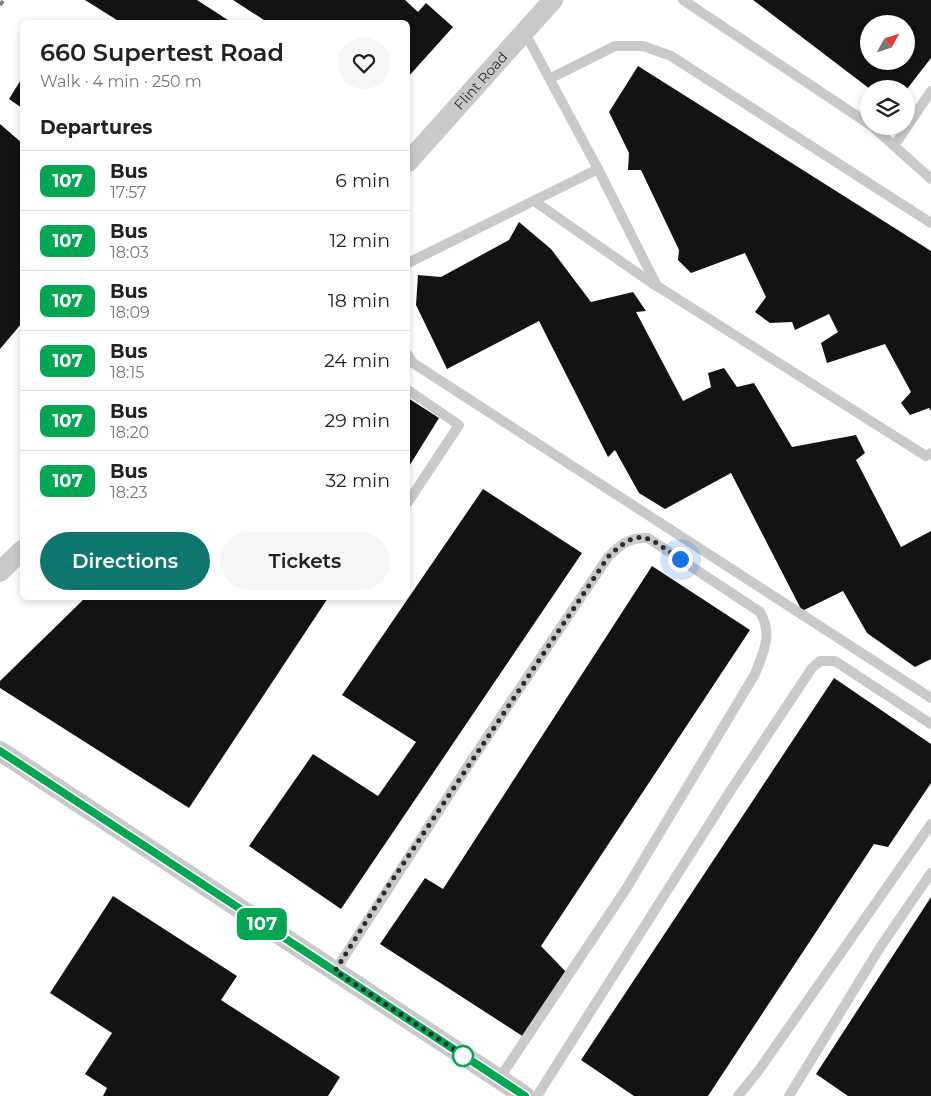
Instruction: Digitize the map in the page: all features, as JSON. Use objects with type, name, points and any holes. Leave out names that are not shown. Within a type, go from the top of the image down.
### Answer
[{"type":"street","name":"Flint Road","points":[[410,160],[553,0]]},
{"type":"street","points":[[0,572],[20,552]]},
{"type":"street","points":[[0,751],[525,1096]]},
{"type":"lane","points":[[683,0],[860,118]]},
{"type":"lane","points":[[525,33],[551,78],[657,286]]},
{"type":"lane","points":[[551,78],[615,46],[643,46],[671,56],[931,223]]},
{"type":"lane","points":[[894,146],[931,91]]},
{"type":"lane","points":[[882,135],[931,179]]},
{"type":"lane","points":[[410,262],[598,169]]},
{"type":"lane","points":[[534,201],[657,286],[926,456],[931,453]]},
{"type":"lane","points":[[410,359],[413,364],[931,698]]},
{"type":"lane","points":[[410,391],[459,425],[410,499]]},
{"type":"lane","points":[[335,971],[405,861],[608,557],[620,545],[634,537],[648,538],[760,612],[767,624],[767,643],[755,674],[626,889],[499,1079]]},
{"type":"lane","points":[[537,1096],[718,810],[812,668],[820,661],[835,661],[931,724]]},
{"type":"lane","points":[[738,1096],[822,981],[931,824]]},
{"type":"lane","points":[[789,1096],[881,946],[931,872]]},
{"type":"building","points":[[85,0],[197,0],[228,20],[117,20]]},
{"type":"building","points":[[233,0],[405,0],[418,12],[426,3],[453,27],[410,75],[410,20],[264,20]]},
{"type":"building","points":[[753,0],[931,0],[931,58],[914,80],[860,81]]},
{"type":"building","points":[[638,66],[931,251],[931,411],[929,408],[910,415],[901,403],[911,392],[885,344],[827,363],[821,343],[838,332],[829,314],[795,330],[792,322],[770,323],[755,312],[766,297],[745,253],[691,273],[678,260],[679,250],[641,170],[628,170],[629,153],[609,112]]},
{"type":"building","points":[[20,81],[20,107],[9,99]]},
{"type":"building","points":[[0,124],[20,141],[20,325],[0,349]]},
{"type":"building","points":[[519,222],[551,249],[591,302],[633,292],[646,311],[636,312],[683,401],[711,387],[708,373],[724,368],[737,387],[754,383],[792,447],[856,435],[865,453],[856,460],[901,547],[931,531],[931,659],[915,667],[867,633],[843,591],[802,611],[731,473],[665,509],[639,493],[615,450],[608,457],[539,321],[447,369],[416,305],[418,275],[441,277],[509,240]]},
{"type":"building","points":[[410,399],[439,418],[410,465]]},
{"type":"building","points":[[483,489],[582,553],[341,909],[249,846],[313,754],[378,796],[416,742],[342,695],[407,600],[410,600],[410,596]]},
{"type":"building","points":[[652,566],[750,630],[541,946],[566,972],[524,1037],[380,944],[425,878],[443,889]]},
{"type":"building","points":[[83,600],[327,600],[189,808],[0,688],[0,681]]},
{"type":"building","points":[[834,678],[931,744],[931,783],[888,847],[874,844],[708,1096],[634,1096],[581,1060]]},
{"type":"building","points":[[113,896],[237,976],[221,1000],[340,1077],[328,1096],[103,1096],[107,1088],[85,1074],[112,1033],[50,993]]},
{"type":"building","points":[[931,897],[931,1096],[848,1096],[816,1074]]},
{"type":"railway","points":[[0,5],[4,0]]},
{"type":"bus line","name":"107","points":[[0,751],[525,1096]]},
{"type":"route","points":[[463,1056],[466,1057],[335,971],[389,885],[608,557],[620,545],[634,537],[648,538],[680,559]]}]
